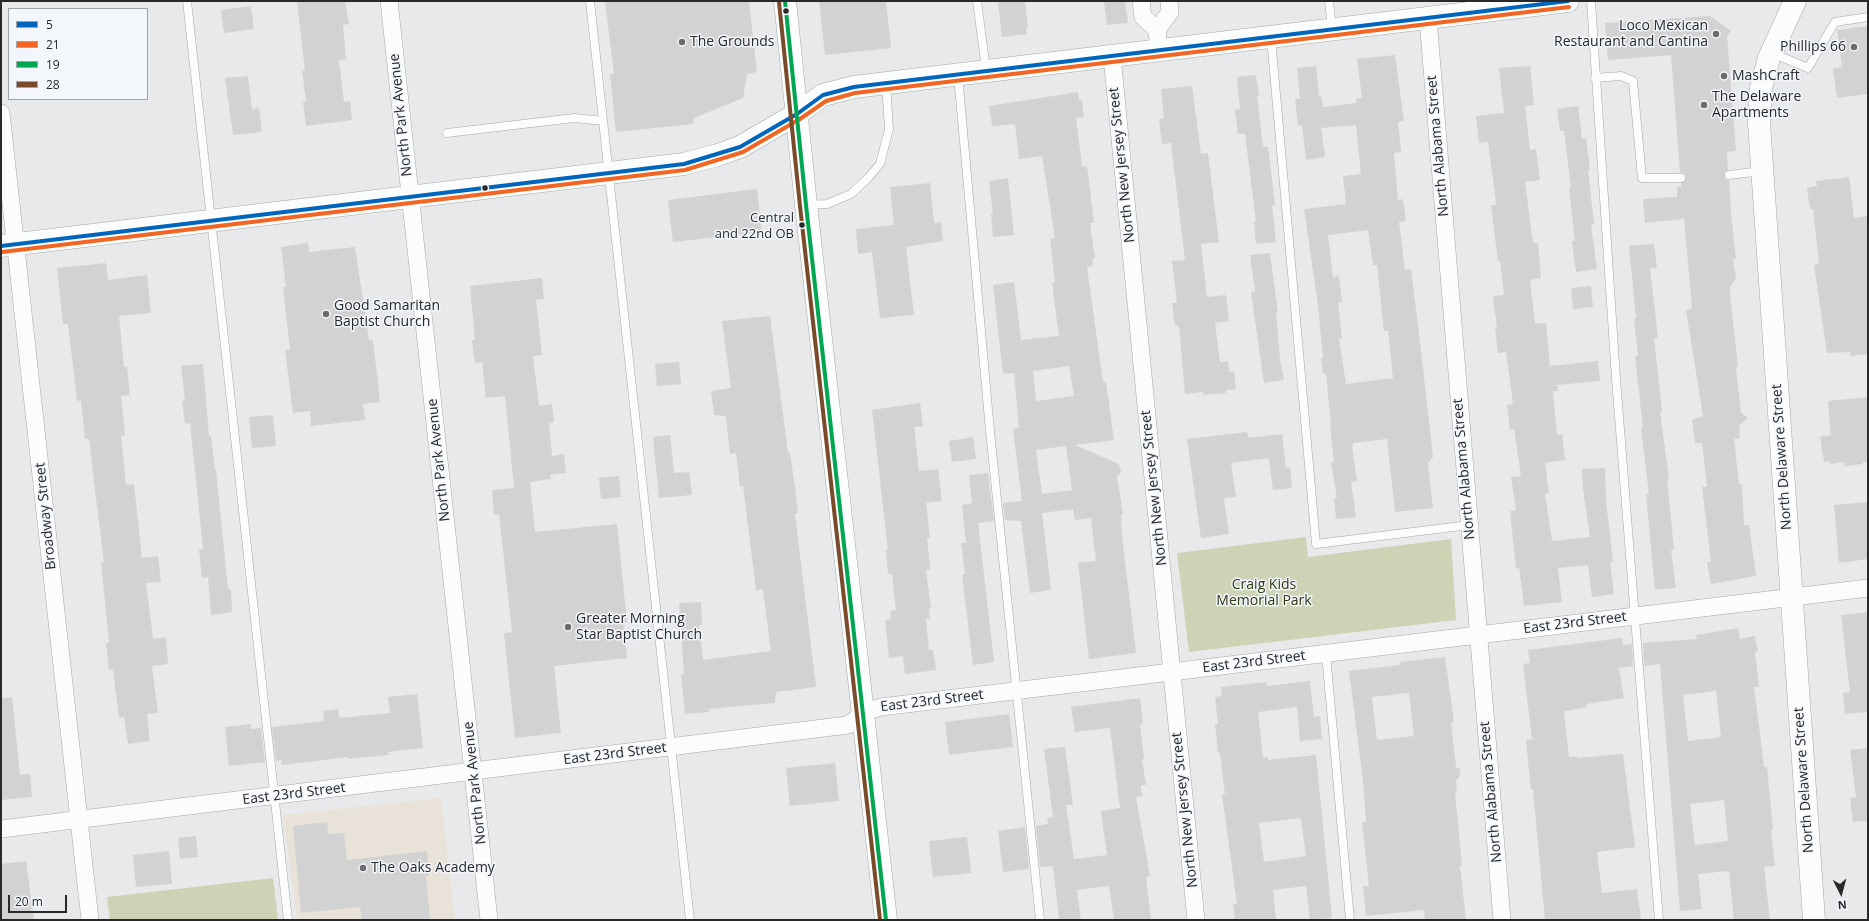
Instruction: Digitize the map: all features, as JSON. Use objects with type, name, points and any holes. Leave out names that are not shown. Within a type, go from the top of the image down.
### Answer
[{"type":"main road","points":[[785,1],[862,715],[886,920]]},
{"type":"main road","points":[[8,246],[212,220],[684,164],[718,155],[740,147],[796,114],[823,95],[834,91],[886,83],[1112,56],[1158,40],[1271,37],[1428,19],[1510,5],[1568,1]]},
{"type":"main road","name":"North Delaware Street","points":[[1795,1],[1771,53],[1764,74],[1759,106],[1762,170],[1814,920]]},
{"type":"street","name":"North Park Avenue","points":[[388,1],[490,920]]},
{"type":"street","points":[[1141,1],[1143,17],[1158,40]]},
{"type":"street","points":[[1158,40],[1170,12],[1169,1]]},
{"type":"street","name":"North Alabama Street","points":[[1428,19],[1502,920]]},
{"type":"street","name":"North New Jersey Street","points":[[1112,56],[1196,920]]},
{"type":"street","name":"Broadway Street","points":[[1,113],[8,246],[80,820],[90,920]]},
{"type":"street","name":"East 23rd Street","points":[[1,829],[474,772],[848,724],[862,715],[881,707],[1868,588]]},
{"type":"lane","points":[[188,1],[288,920]]},
{"type":"lane","points":[[590,1],[690,920]]},
{"type":"lane","points":[[977,1],[986,71]]},
{"type":"lane","points":[[1329,1],[1332,30]]},
{"type":"lane","points":[[1590,1],[1659,920]]},
{"type":"lane","points":[[1771,53],[1808,68],[1835,22],[1868,18]]},
{"type":"lane","points":[[1271,37],[1316,544],[1469,525]]},
{"type":"lane","points":[[958,74],[990,431],[1040,920]]},
{"type":"lane","points":[[1596,78],[1621,76],[1633,81],[1642,178],[1681,178]]},
{"type":"lane","points":[[806,205],[827,204],[851,194],[880,164],[889,129],[886,83]]},
{"type":"lane","points":[[447,133],[574,118],[604,121]]},
{"type":"lane","points":[[1729,175],[1762,170]]},
{"type":"lane","points":[[1326,654],[1350,920]]},
{"type":"shaded area","points":[[441,798],[455,920],[297,920],[283,815]]},
{"type":"green space","name":"Craig Kids Memorial Park","points":[[1306,537],[1308,557],[1451,539],[1456,620],[1189,652],[1177,553]]},
{"type":"green space","points":[[273,878],[278,920],[110,920],[107,897]]},
{"type":"building","points":[[297,1],[345,1],[349,24],[343,25],[346,59],[339,60],[344,102],[350,101],[352,120],[306,126],[303,102],[306,102],[302,71],[305,71]]},
{"type":"building","name":"The Grounds","points":[[605,1],[749,1],[757,72],[747,74],[743,98],[694,118],[693,124],[616,132],[610,74],[614,74]]},
{"type":"building","points":[[819,1],[886,1],[891,48],[825,55]]},
{"type":"building","points":[[998,1],[1025,1],[1028,28],[1026,28],[1027,34],[1002,37]]},
{"type":"building","points":[[1104,1],[1125,1],[1128,23],[1107,25]]},
{"type":"building","points":[[251,6],[254,29],[224,33],[221,10]]},
{"type":"building","points":[[1710,16],[1731,31],[1727,36],[1736,151],[1727,152],[1728,170],[1724,175],[1725,179],[1729,180],[1736,259],[1733,259],[1736,278],[1730,287],[1730,294],[1738,367],[1736,367],[1741,413],[1748,418],[1739,426],[1740,438],[1734,439],[1739,484],[1742,484],[1744,525],[1749,525],[1756,576],[1711,584],[1707,562],[1711,562],[1702,487],[1707,487],[1702,443],[1695,443],[1692,420],[1703,416],[1686,310],[1691,309],[1692,307],[1684,219],[1645,223],[1643,199],[1677,197],[1677,187],[1681,187],[1681,183],[1686,178],[1684,173],[1680,172],[1671,55],[1608,60],[1605,23]]},
{"type":"building","points":[[1868,26],[1868,94],[1837,98],[1833,69],[1842,67],[1837,30]]},
{"type":"building","points":[[1395,55],[1404,121],[1398,122],[1401,152],[1394,153],[1398,200],[1403,199],[1406,221],[1399,222],[1405,270],[1411,269],[1420,342],[1433,457],[1428,463],[1433,508],[1395,512],[1387,439],[1353,443],[1352,446],[1357,481],[1351,482],[1356,517],[1336,519],[1334,498],[1337,498],[1331,462],[1334,462],[1326,373],[1323,373],[1318,305],[1304,209],[1346,204],[1343,176],[1361,174],[1356,125],[1321,128],[1325,157],[1306,160],[1302,125],[1298,126],[1295,99],[1300,99],[1297,68],[1316,66],[1319,96],[1321,96],[1323,107],[1356,103],[1356,99],[1362,98],[1357,59]],"holes":[[[1368,230],[1373,265],[1377,265],[1384,331],[1388,331],[1393,378],[1346,384],[1339,339],[1342,338],[1338,302],[1342,302],[1339,276],[1333,277],[1328,235]]]},
{"type":"building","points":[[1530,66],[1534,105],[1525,106],[1530,150],[1536,149],[1540,180],[1525,182],[1533,243],[1538,243],[1541,278],[1530,280],[1535,324],[1546,323],[1550,366],[1598,361],[1600,381],[1557,385],[1558,391],[1553,391],[1557,435],[1562,434],[1565,460],[1545,463],[1549,493],[1545,494],[1552,541],[1590,537],[1583,489],[1582,469],[1605,468],[1606,500],[1613,562],[1610,563],[1614,594],[1592,597],[1588,565],[1558,568],[1562,602],[1524,606],[1519,568],[1516,569],[1510,511],[1516,510],[1511,477],[1521,476],[1514,429],[1510,430],[1507,405],[1513,404],[1506,352],[1498,353],[1495,328],[1497,328],[1493,296],[1504,295],[1500,261],[1498,262],[1491,205],[1495,205],[1496,202],[1488,142],[1479,143],[1476,116],[1504,113],[1499,68]]},
{"type":"building","points":[[1256,75],[1263,147],[1268,147],[1275,205],[1272,206],[1276,242],[1256,244],[1254,222],[1256,222],[1245,134],[1238,134],[1235,110],[1240,109],[1237,77]]},
{"type":"building","points":[[248,76],[252,109],[259,108],[262,132],[233,135],[225,78]]},
{"type":"building","points":[[1192,86],[1201,154],[1208,153],[1219,242],[1201,244],[1207,297],[1226,295],[1229,321],[1215,323],[1220,362],[1228,361],[1229,372],[1234,371],[1236,389],[1226,390],[1226,393],[1204,395],[1203,392],[1185,394],[1179,326],[1175,326],[1172,303],[1177,303],[1172,261],[1185,260],[1171,143],[1162,144],[1159,119],[1164,118],[1161,89]]},
{"type":"building","points":[[1078,92],[1079,100],[1082,100],[1084,117],[1076,118],[1082,167],[1087,166],[1094,223],[1090,223],[1095,259],[1092,259],[1093,266],[1087,267],[1103,382],[1106,382],[1114,440],[1075,445],[1119,464],[1121,472],[1117,477],[1123,514],[1121,514],[1122,536],[1136,653],[1089,659],[1078,563],[1096,561],[1091,518],[1075,520],[1073,509],[1042,513],[1051,590],[1030,593],[1021,521],[1005,520],[1003,503],[1022,501],[1013,429],[1019,428],[1014,373],[1003,374],[993,285],[1014,282],[1021,340],[1059,336],[1052,283],[1055,282],[1050,239],[1055,238],[1042,156],[1019,159],[1015,124],[992,126],[989,106]],"holes":[[[1069,366],[1074,396],[1036,401],[1033,371]],[[1066,446],[1072,490],[1042,494],[1036,450]]]},
{"type":"building","points":[[1578,106],[1582,139],[1586,138],[1590,170],[1588,170],[1594,224],[1591,225],[1597,269],[1576,272],[1572,241],[1575,241],[1569,188],[1571,188],[1564,131],[1560,131],[1557,109]]},
{"type":"building","points":[[1849,177],[1854,218],[1868,216],[1868,354],[1850,356],[1850,352],[1827,353],[1814,265],[1819,264],[1813,209],[1810,209],[1807,188],[1817,186],[1816,181]]},
{"type":"building","points":[[1008,178],[1014,235],[993,237],[991,214],[993,214],[989,181]]},
{"type":"building","points":[[930,183],[934,223],[941,222],[943,241],[906,247],[914,315],[880,318],[872,252],[858,254],[856,229],[894,225],[890,187]]},
{"type":"building","points":[[757,189],[762,232],[673,242],[668,200]]},
{"type":"building","name":"Good Samaritan Baptist Church","points":[[308,243],[309,252],[355,247],[369,340],[373,340],[380,402],[363,404],[365,420],[311,426],[310,411],[293,413],[285,350],[290,350],[283,287],[286,287],[281,247]]},
{"type":"building","points":[[1654,244],[1657,268],[1650,268],[1658,338],[1654,339],[1662,411],[1660,411],[1669,479],[1667,479],[1674,550],[1671,550],[1676,588],[1655,590],[1646,494],[1649,494],[1641,428],[1643,428],[1635,356],[1638,356],[1634,319],[1636,318],[1629,246]]},
{"type":"building","points":[[1270,253],[1278,313],[1276,313],[1280,359],[1284,380],[1264,383],[1251,292],[1255,291],[1250,255]]},
{"type":"building","points":[[106,263],[108,280],[147,275],[151,313],[119,316],[124,367],[127,367],[130,395],[121,396],[125,435],[121,436],[126,485],[134,484],[142,558],[158,556],[161,582],[146,583],[153,639],[166,637],[168,664],[152,666],[158,713],[147,714],[150,741],[128,744],[124,717],[119,718],[113,670],[109,670],[106,643],[109,643],[101,562],[104,562],[89,439],[85,439],[81,400],[77,401],[68,324],[63,324],[57,268]]},
{"type":"building","points":[[542,278],[544,299],[536,300],[542,355],[533,356],[539,406],[552,404],[554,422],[549,423],[552,456],[564,454],[566,473],[550,475],[551,479],[530,482],[535,532],[617,524],[627,622],[623,622],[627,658],[554,666],[561,733],[515,738],[504,633],[512,632],[499,514],[494,515],[492,490],[514,488],[505,396],[486,398],[482,362],[475,363],[472,340],[475,340],[470,286]]},
{"type":"building","points":[[1591,286],[1593,307],[1573,309],[1571,288]]},
{"type":"building","points":[[770,316],[788,453],[790,453],[795,487],[798,513],[795,514],[816,687],[776,692],[775,703],[708,709],[709,712],[685,714],[681,674],[684,674],[679,603],[701,602],[702,625],[699,625],[703,660],[771,651],[763,590],[756,590],[743,486],[740,487],[736,453],[730,454],[726,416],[714,415],[711,391],[731,388],[722,321]]},
{"type":"building","points":[[679,362],[681,384],[657,386],[655,364]]},
{"type":"building","points":[[203,364],[209,436],[211,436],[216,470],[228,589],[231,589],[232,612],[211,615],[208,577],[202,578],[199,549],[203,549],[190,423],[185,424],[182,401],[185,401],[181,366]]},
{"type":"building","points":[[1868,397],[1868,462],[1845,466],[1844,462],[1830,464],[1830,461],[1824,462],[1820,437],[1831,435],[1828,401]]},
{"type":"building","points":[[920,403],[923,426],[914,427],[919,471],[938,469],[942,501],[926,503],[930,538],[927,538],[930,569],[926,570],[931,608],[929,609],[930,619],[926,619],[929,650],[933,650],[936,670],[905,674],[903,656],[889,658],[885,620],[891,619],[890,611],[896,610],[892,574],[888,574],[886,550],[888,550],[872,410]]},
{"type":"building","points":[[273,415],[276,446],[252,448],[249,417]]},
{"type":"building","points":[[1247,432],[1248,438],[1282,434],[1286,468],[1290,467],[1292,488],[1273,490],[1269,458],[1231,463],[1236,497],[1224,498],[1229,534],[1201,538],[1187,439]]},
{"type":"building","points":[[670,435],[674,473],[689,472],[692,495],[659,498],[653,437]]},
{"type":"building","points":[[973,437],[976,459],[952,462],[949,441]]},
{"type":"building","points":[[988,473],[994,521],[978,523],[994,662],[973,665],[962,575],[965,574],[961,543],[966,543],[962,505],[972,503],[969,475]]},
{"type":"building","points":[[619,476],[621,497],[601,499],[599,478]]},
{"type":"building","points":[[1868,502],[1868,559],[1839,563],[1834,505]]},
{"type":"building","points":[[1868,612],[1868,712],[1845,714],[1843,693],[1850,692],[1841,615]]},
{"type":"building","points":[[1738,628],[1740,639],[1755,636],[1758,651],[1755,652],[1759,687],[1754,687],[1764,767],[1767,767],[1775,866],[1764,867],[1770,920],[1734,920],[1729,871],[1698,874],[1702,909],[1680,911],[1660,664],[1644,666],[1643,643],[1697,639],[1696,635]],"holes":[[[1716,691],[1721,737],[1688,741],[1683,695]],[[1724,800],[1728,841],[1695,845],[1690,804]]]},
{"type":"building","points":[[1622,638],[1623,645],[1632,644],[1633,666],[1619,668],[1624,698],[1586,704],[1587,707],[1564,711],[1569,757],[1577,756],[1577,758],[1623,754],[1635,847],[1597,852],[1602,893],[1637,889],[1641,919],[1545,920],[1533,789],[1531,790],[1526,740],[1532,739],[1523,664],[1530,663],[1528,650]]},
{"type":"building","points":[[1445,657],[1454,722],[1451,723],[1456,767],[1460,769],[1460,776],[1456,781],[1457,793],[1455,793],[1462,866],[1460,866],[1466,920],[1425,920],[1424,910],[1366,916],[1363,886],[1369,886],[1362,822],[1366,822],[1363,781],[1349,671],[1400,665],[1400,662]],"holes":[[[1409,693],[1414,736],[1377,740],[1372,697]]]},
{"type":"building","points":[[1310,681],[1314,717],[1320,716],[1322,739],[1300,741],[1297,707],[1258,712],[1263,758],[1268,757],[1268,760],[1316,755],[1332,918],[1310,920],[1306,886],[1273,890],[1276,920],[1235,920],[1233,904],[1237,904],[1222,794],[1225,794],[1215,724],[1218,724],[1215,697],[1222,696],[1221,687],[1266,682],[1267,686]],"holes":[[[1301,818],[1306,856],[1264,862],[1259,823]]]},
{"type":"building","points":[[417,694],[423,748],[388,752],[389,755],[348,759],[348,757],[282,765],[281,760],[276,761],[272,727],[324,721],[323,711],[338,709],[339,718],[390,713],[388,697]]},
{"type":"building","points":[[12,697],[20,775],[30,774],[32,797],[1,800],[1,698]]},
{"type":"building","points":[[1140,698],[1143,724],[1140,725],[1144,759],[1142,759],[1146,785],[1141,785],[1142,796],[1136,797],[1150,876],[1146,877],[1151,920],[1114,920],[1109,886],[1077,890],[1081,920],[1059,920],[1053,866],[1040,867],[1036,826],[1048,824],[1047,818],[1053,817],[1044,749],[1065,747],[1073,805],[1066,805],[1074,859],[1107,855],[1101,811],[1120,808],[1110,728],[1075,732],[1071,707]]},
{"type":"building","points":[[1009,714],[1013,747],[949,755],[945,722]]},
{"type":"building","points":[[251,724],[251,729],[261,728],[265,762],[229,766],[225,727]]},
{"type":"building","points":[[1868,748],[1868,821],[1853,822],[1850,798],[1856,797],[1850,750]]},
{"type":"building","points":[[835,763],[839,801],[790,806],[786,768]]},
{"type":"building","name":"The Oaks Academy","points":[[327,822],[328,834],[344,833],[347,860],[427,851],[429,876],[426,876],[430,920],[362,920],[360,907],[301,913],[293,826]]},
{"type":"building","points":[[1025,827],[1029,869],[1003,872],[998,831]]},
{"type":"building","points":[[196,836],[198,857],[180,859],[178,838]]},
{"type":"building","points":[[967,837],[971,873],[933,877],[929,844],[930,841]]},
{"type":"building","points":[[169,851],[172,884],[136,887],[133,855]]},
{"type":"building","points":[[26,861],[34,920],[1,920],[1,864]]},
{"type":"transit line","name":"19","points":[[785,1],[806,205],[886,920]]},
{"type":"transit line","name":"5","points":[[1,246],[684,164],[740,147],[797,114],[823,95],[854,87],[1568,1]]},
{"type":"transit line","name":"28","points":[[779,2],[800,206],[880,920]]},
{"type":"transit line","name":"21","points":[[2,252],[685,170],[743,152],[800,119],[826,101],[855,93],[1569,7]]},
{"type":"place","name":"Loco Mexican Restaurant and Cantina","points":[[1716,34]]},
{"type":"place","name":"The Grounds","points":[[682,42]]},
{"type":"place","name":"Phillips 66","points":[[1854,47]]},
{"type":"place","name":"MashCraft","points":[[1724,76]]},
{"type":"place","name":"The Delaware Apartments","points":[[1704,105]]},
{"type":"place","name":"Central and 22nd OB","points":[[802,225]]},
{"type":"place","name":"Good Samaritan Baptist Church","points":[[326,314]]},
{"type":"place","name":"Greater Morning Star Baptist Church","points":[[568,627]]},
{"type":"place","name":"The Oaks Academy","points":[[363,868]]}]
